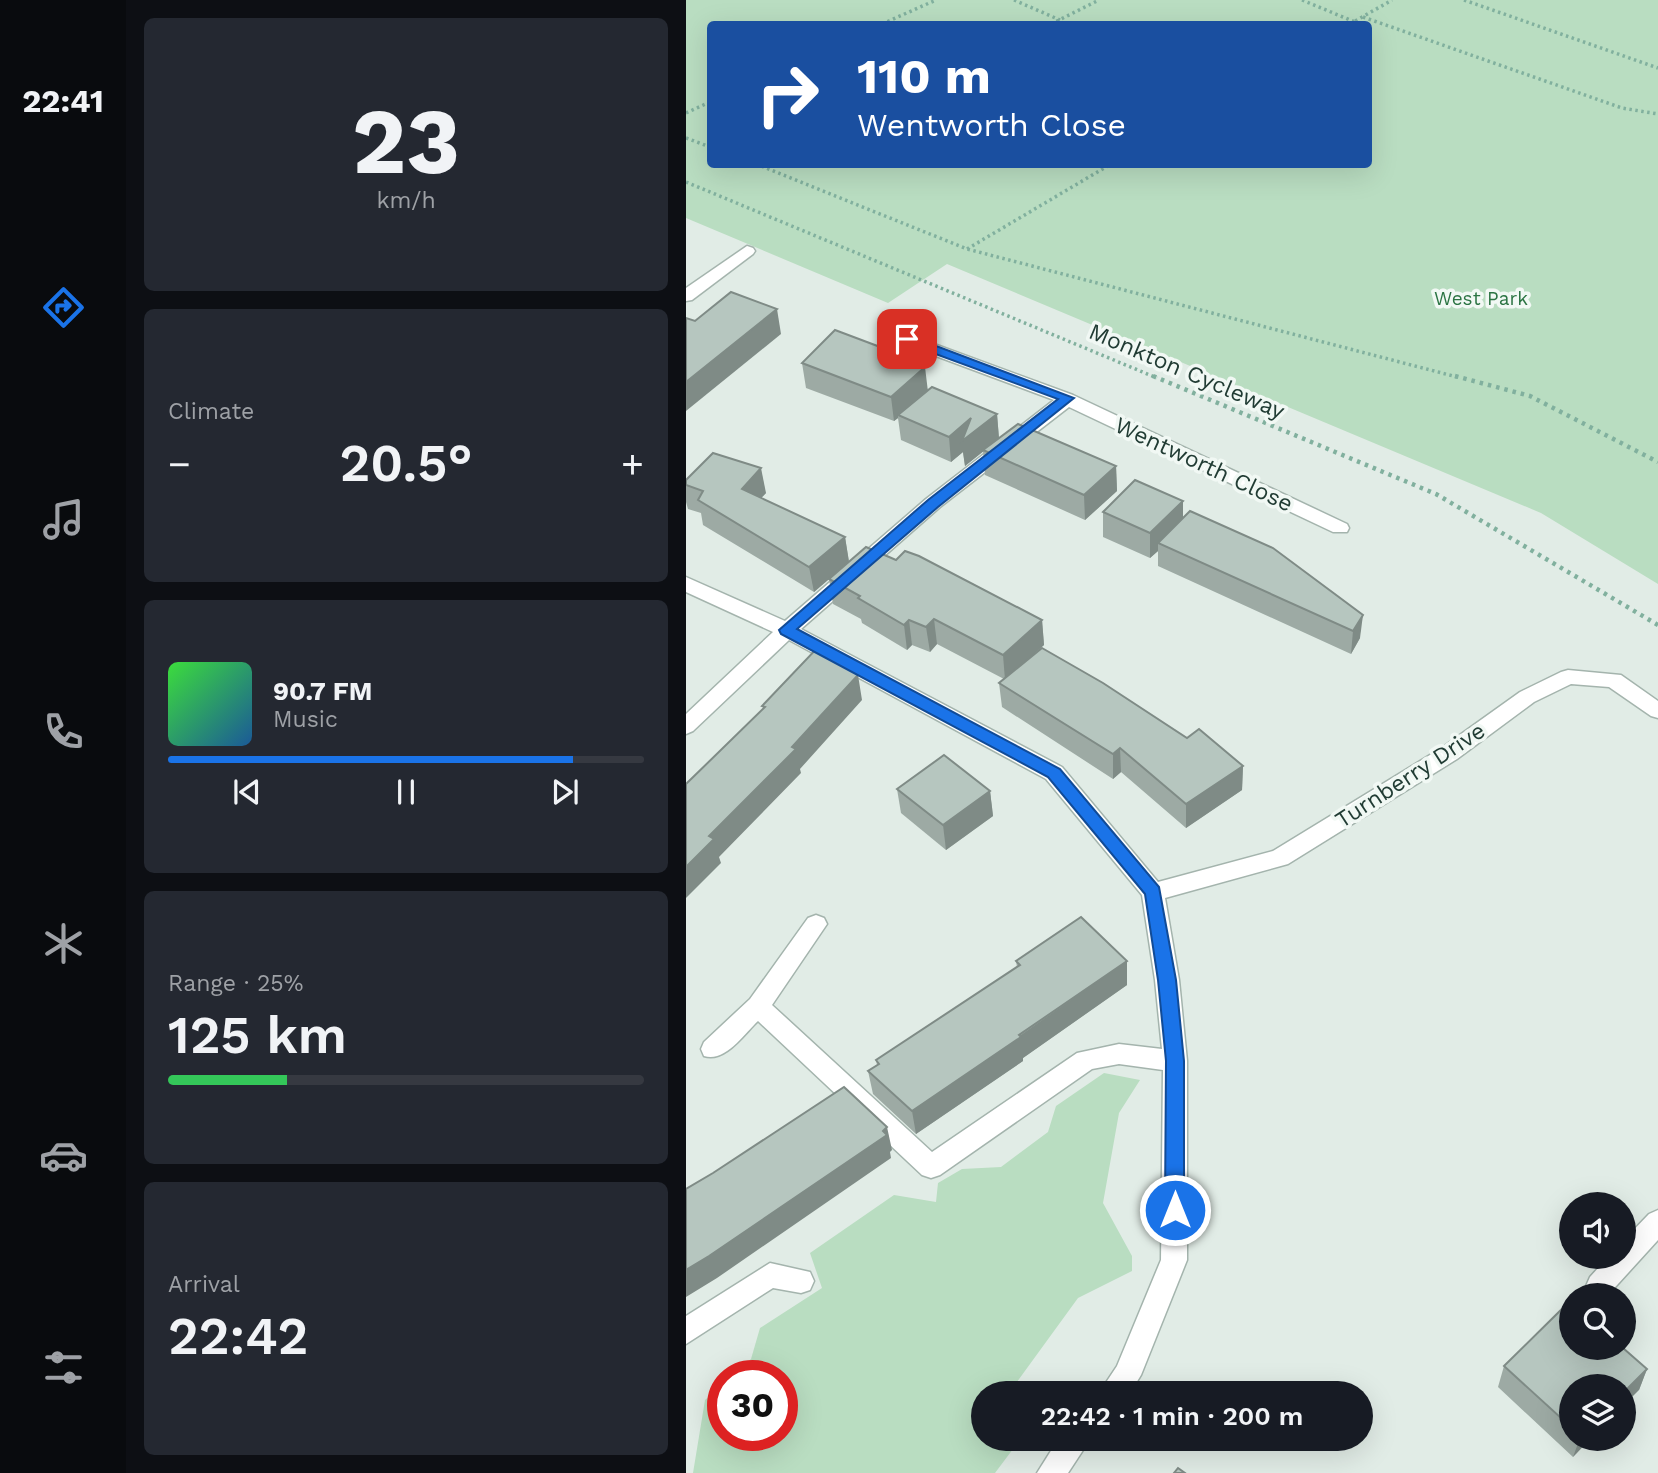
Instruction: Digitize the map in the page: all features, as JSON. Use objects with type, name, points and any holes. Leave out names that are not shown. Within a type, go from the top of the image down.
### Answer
[{"type":"street","points":[[686,296],[747,251]]},
{"type":"street","name":"Wentworth Close","points":[[907,339],[1067,398],[1340,528]]},
{"type":"street","points":[[686,726],[787,630],[933,503],[1067,398]]},
{"type":"street","points":[[686,584],[787,630],[1054,773],[1153,892],[1167,980],[1175,1061],[1174,1260],[1122,1381]]},
{"type":"street","name":"Turnberry Drive","points":[[1153,892],[1280,858],[1450,753],[1527,698],[1568,677],[1614,680],[1658,711]]},
{"type":"street","points":[[713,1048],[758,1006],[816,924]]},
{"type":"street","points":[[758,1006],[930,1167],[1086,1060],[1119,1054],[1175,1061]]},
{"type":"street","points":[[1603,1283],[1657,1225]]},
{"type":"street","points":[[686,1331],[770,1275],[801,1281]]},
{"type":"street","points":[[1051,1473],[1067,1451]]},
{"type":"path","points":[[889,21],[936,0]]},
{"type":"path","points":[[1014,0],[1060,20],[1099,0]]},
{"type":"path","points":[[1302,0],[1353,21]]},
{"type":"path","points":[[1357,21],[1392,0]]},
{"type":"path","points":[[1464,0],[1658,68]]},
{"type":"path","points":[[1363,17],[1622,108],[1658,114]]},
{"type":"path","points":[[686,113],[707,103]]},
{"type":"path","points":[[686,138],[707,146]]},
{"type":"path","points":[[967,249],[1104,168]]},
{"type":"path","points":[[768,169],[967,249],[1530,396],[1658,462]]},
{"type":"path","name":"Monkton Cycleway","points":[[686,182],[1436,494],[1658,625]]},
{"type":"green space","name":"West Park","points":[[686,0],[1658,0],[1658,584],[1541,513],[947,264],[888,303],[686,218]]},
{"type":"green space","points":[[1104,1073],[1140,1080],[1119,1113],[1103,1203],[1132,1256],[1132,1271],[1078,1298],[1018,1381],[971,1381],[971,1451],[1012,1451],[995,1473],[693,1473],[707,1398],[707,1451],[798,1451],[798,1360],[750,1360],[760,1328],[822,1288],[810,1253],[894,1195],[936,1202],[938,1183],[962,1169],[1001,1167],[1048,1132],[1056,1106]]},
{"type":"building","points":[[731,292],[777,309],[686,382],[686,318],[695,321]]},
{"type":"building","points":[[835,330],[912,359],[910,361],[925,367],[891,397],[802,363]]},
{"type":"building","points":[[932,387],[997,414],[962,441],[971,418],[949,437],[898,415]]},
{"type":"building","points":[[1018,424],[1116,466],[1084,495],[983,450]]},
{"type":"building","points":[[713,453],[761,468],[742,489],[845,537],[809,567],[698,500],[703,491],[686,485],[686,480]]},
{"type":"building","points":[[1135,480],[1183,501],[1150,533],[1103,512]]},
{"type":"building","points":[[1190,511],[1273,548],[1363,615],[1353,631],[1158,543]]},
{"type":"building","points":[[866,547],[896,560],[905,551],[919,556],[1042,620],[1003,655],[934,619],[926,627],[909,620],[904,625],[829,579]]},
{"type":"building","points":[[820,645],[858,675],[792,747],[796,749],[709,836],[714,839],[686,867],[686,784],[765,707],[762,706]]},
{"type":"building","points":[[1042,648],[1103,683],[1187,738],[1199,729],[1243,766],[1186,804],[1120,748],[1113,754],[999,683]]},
{"type":"building","points":[[944,755],[990,791],[943,825],[897,789]]},
{"type":"building","points":[[1081,917],[1127,961],[912,1111],[868,1071],[879,1064],[876,1060],[1020,965],[1016,961]]},
{"type":"building","points":[[844,1087],[887,1127],[883,1131],[887,1135],[686,1270],[686,1189]]},
{"type":"building","points":[[1559,1312],[1559,1360],[1636,1359],[1647,1369],[1636,1380],[1636,1374],[1559,1374],[1559,1416],[1504,1366]]},
{"type":"route","points":[[907,339],[1067,398],[933,503],[787,630],[1054,773],[1153,892],[1167,980],[1175,1061],[1175,1210]]}]
